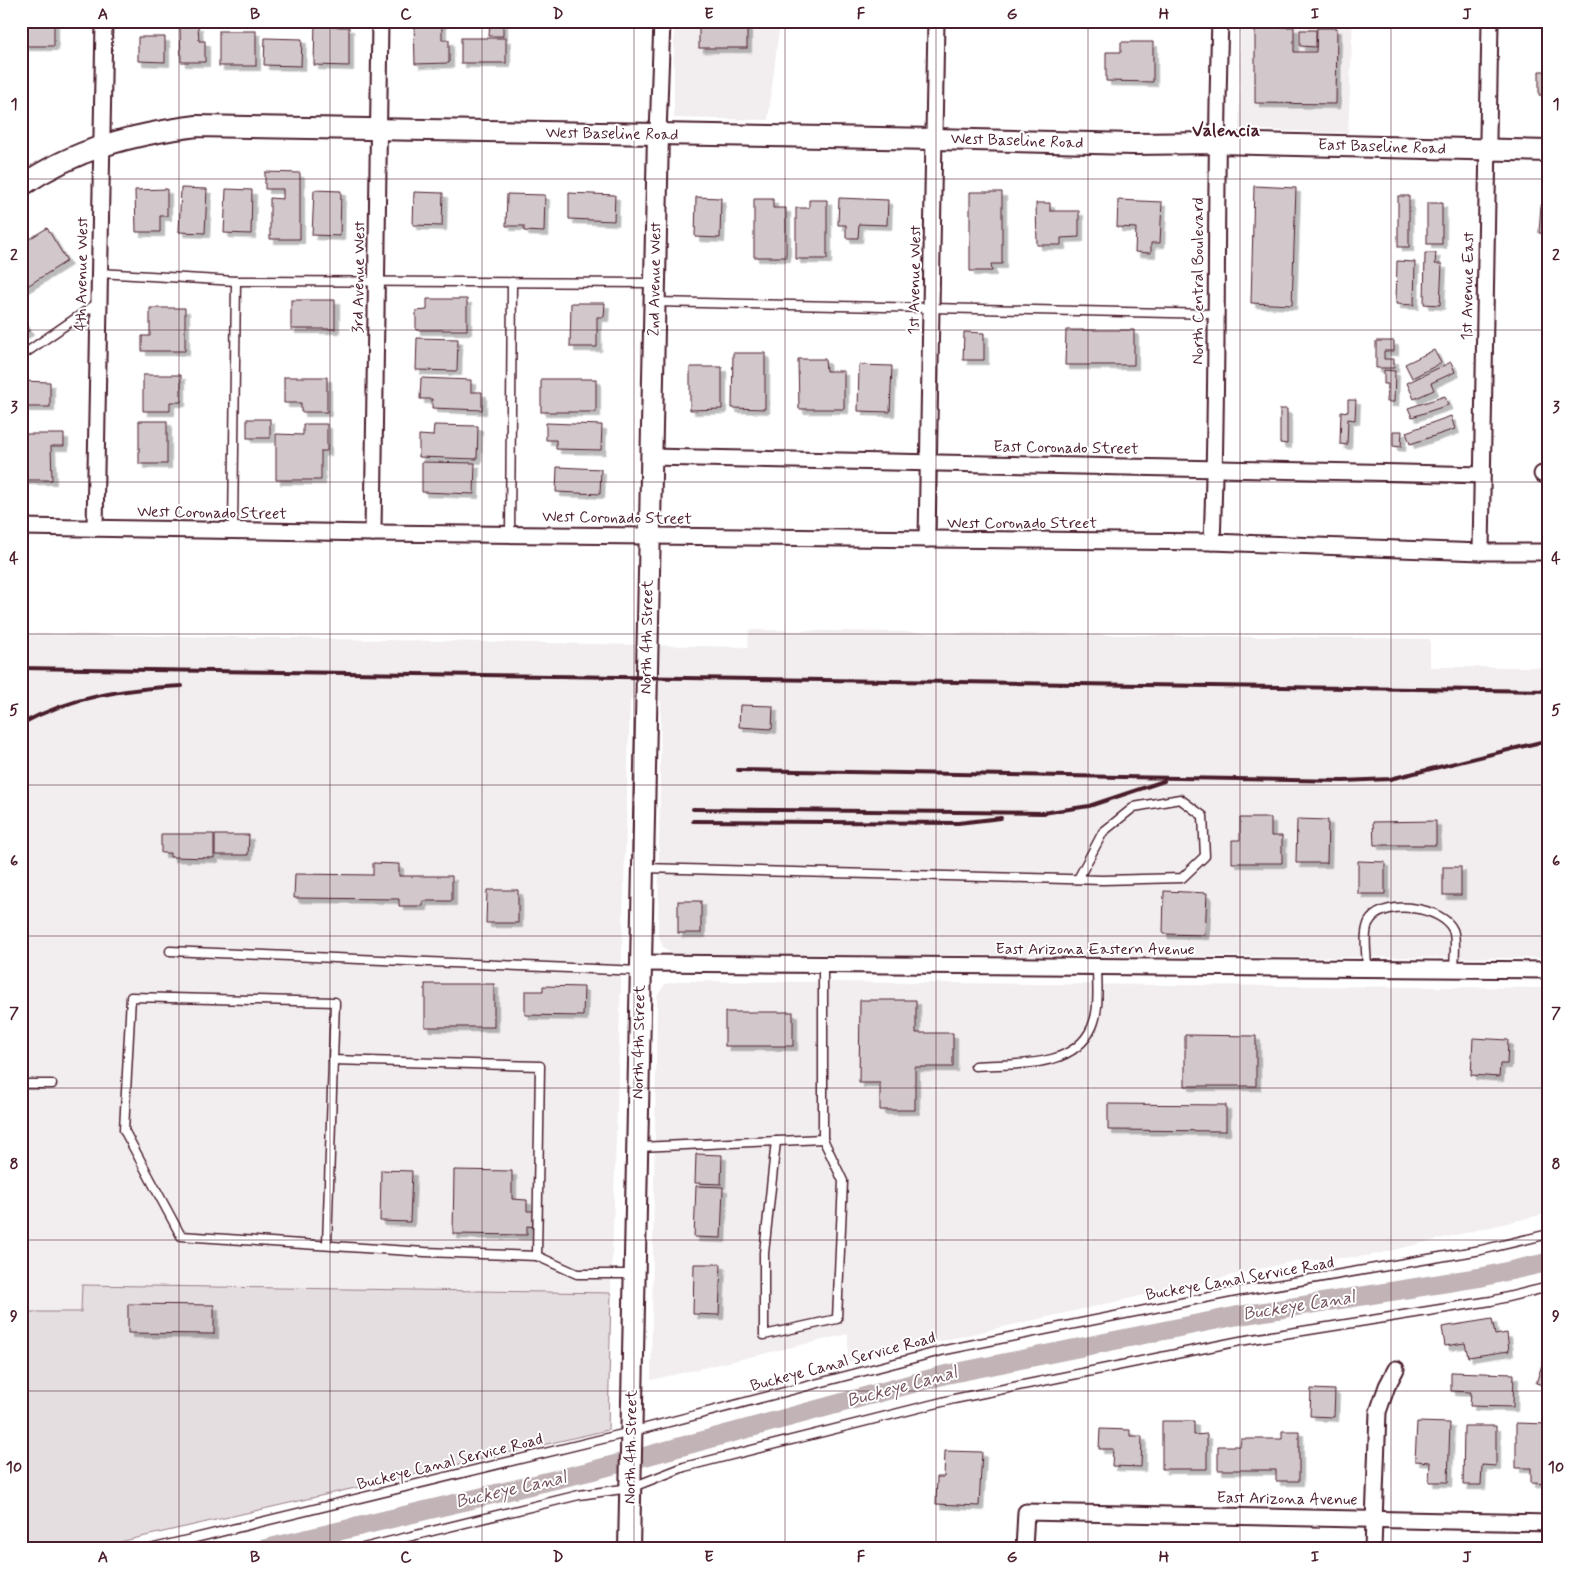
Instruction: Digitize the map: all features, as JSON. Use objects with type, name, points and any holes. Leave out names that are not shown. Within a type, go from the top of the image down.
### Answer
[{"type":"main road","name":"West Baseline Road","points":[[21,186],[37,176],[103,144],[150,132],[197,126],[1133,144],[1216,143]]},
{"type":"main road","name":"2nd Avenue West","points":[[650,536],[650,457],[658,134]]},
{"type":"main road","name":"East Baseline Road","points":[[1216,143],[1549,151]]},
{"type":"main road","name":"North 4th Street","points":[[629,1549],[650,536]]},
{"type":"street","name":"4th Avenue West","points":[[95,528],[104,21]]},
{"type":"street","name":"3rd Avenue West","points":[[373,533],[380,21]]},
{"type":"street","name":"2nd Avenue West","points":[[658,134],[662,21]]},
{"type":"street","name":"1st Avenue West","points":[[927,539],[936,21]]},
{"type":"street","name":"North Central Boulevard","points":[[1212,542],[1215,467],[1216,143],[1220,21]]},
{"type":"street","name":"1st Avenue East","points":[[1481,552],[1490,21]]},
{"type":"street","name":"East Coronado Street","points":[[650,457],[929,464],[1215,467],[1482,475]]},
{"type":"street","name":"West Coronado Street","points":[[21,527],[373,533],[1212,542]]},
{"type":"street","points":[[1212,542],[1481,552],[1549,552]]},
{"type":"street","name":"East Arizona Eastern Avenue","points":[[640,967],[823,964],[1549,970]]},
{"type":"street","points":[[1373,1549],[1378,1412],[1387,1386],[1396,1369]]},
{"type":"street","name":"East Arizona Avenue","points":[[1024,1549],[1026,1512],[1549,1522]]},
{"type":"lane","points":[[99,274],[236,281],[512,282],[654,292],[932,307],[1215,314]]},
{"type":"lane","points":[[233,531],[236,281]]},
{"type":"lane","points":[[510,534],[512,282]]},
{"type":"lane","points":[[21,356],[99,302]]},
{"type":"lane","points":[[642,868],[1078,879],[1182,878],[1205,856],[1203,816],[1180,799],[1134,807],[1103,832],[1078,879]]},
{"type":"lane","points":[[1366,968],[1367,931],[1370,919],[1380,912],[1396,908],[1431,910],[1444,917],[1453,931],[1454,969]]},
{"type":"lane","points":[[170,951],[640,967]]},
{"type":"lane","points":[[776,1141],[764,1253],[764,1335],[837,1319],[842,1181],[823,1139],[823,964]]},
{"type":"lane","points":[[975,1066],[1046,1061],[1067,1053],[1083,1042],[1092,1027],[1096,1010],[1097,966]]},
{"type":"lane","points":[[327,1245],[335,1002],[131,997],[124,1130],[181,1236],[425,1252],[537,1256],[577,1274],[634,1274]]},
{"type":"lane","points":[[333,1060],[540,1066],[537,1256]]},
{"type":"lane","points":[[21,1084],[52,1084]]},
{"type":"lane","points":[[637,1147],[823,1139]]},
{"type":"lane","name":"Buckeye Canal Service Road","points":[[150,1549],[631,1438],[944,1350],[1235,1292],[1481,1250],[1549,1234]]},
{"type":"lane","points":[[359,1549],[630,1484],[684,1467],[954,1399],[1240,1341],[1491,1301],[1549,1287]]},
{"type":"shaded area","points":[[674,21],[780,21],[768,120],[674,118]]},
{"type":"shaded area","points":[[1240,21],[1353,21],[1348,133],[1239,129]]},
{"type":"shaded area","points":[[749,630],[1430,639],[1430,667],[1549,667],[1549,958],[672,954],[663,947],[658,935],[661,701],[630,700],[611,1293],[82,1285],[81,1312],[21,1312],[21,633],[748,647]]},
{"type":"shaded area","points":[[681,981],[1549,988],[1549,1213],[1368,1256],[1291,1262],[848,1362],[848,1334],[651,1380],[657,996],[665,984]]},
{"type":"shaded area","points":[[82,1285],[611,1293],[608,1430],[89,1549],[21,1549],[21,1312],[81,1312]]},
{"type":"building","points":[[24,21],[54,21],[54,46],[24,46]]},
{"type":"building","points":[[315,21],[333,21],[333,27],[349,27],[349,66],[314,65]]},
{"type":"building","points":[[490,21],[503,21],[503,36],[489,36]]},
{"type":"building","points":[[699,22],[747,22],[747,48],[699,48]]},
{"type":"building","points":[[414,23],[442,23],[442,40],[449,40],[449,63],[415,64]]},
{"type":"building","points":[[180,25],[198,25],[199,41],[205,41],[205,62],[181,62]]},
{"type":"building","points":[[1255,27],[1294,27],[1294,52],[1316,52],[1317,28],[1337,28],[1336,104],[1255,103]]},
{"type":"building","points":[[1300,30],[1316,30],[1316,47],[1300,46]]},
{"type":"building","points":[[219,31],[256,31],[256,66],[219,66]]},
{"type":"building","points":[[138,37],[165,37],[165,62],[138,61]]},
{"type":"building","points":[[265,38],[302,39],[301,66],[264,65]]},
{"type":"building","points":[[461,38],[506,38],[506,63],[461,63]]},
{"type":"building","points":[[1121,42],[1153,42],[1153,82],[1106,81],[1106,52],[1121,52]]},
{"type":"building","points":[[1539,71],[1549,71],[1549,96],[1539,95]]},
{"type":"building","points":[[265,172],[300,173],[300,239],[270,239],[270,198],[283,199],[283,189],[265,189]]},
{"type":"building","points":[[1254,186],[1296,188],[1292,305],[1251,303]]},
{"type":"building","points":[[181,188],[207,189],[205,233],[179,232]]},
{"type":"building","points":[[167,189],[167,216],[160,216],[160,232],[136,232],[135,190]]},
{"type":"building","points":[[226,189],[252,190],[251,234],[224,233]]},
{"type":"building","points":[[314,190],[341,191],[340,236],[312,235]]},
{"type":"building","points":[[414,192],[443,193],[442,226],[413,225]]},
{"type":"building","points":[[970,192],[1002,192],[1002,264],[991,264],[992,271],[970,271]]},
{"type":"building","points":[[569,193],[615,195],[614,221],[569,219]]},
{"type":"building","points":[[507,194],[545,195],[544,232],[524,231],[524,226],[506,226]]},
{"type":"building","points":[[1398,196],[1409,196],[1409,247],[1398,247]]},
{"type":"building","points":[[696,197],[721,198],[720,238],[695,237]]},
{"type":"building","points":[[839,198],[888,200],[887,225],[859,224],[858,238],[846,238],[846,225],[838,225]]},
{"type":"building","points":[[754,199],[773,199],[773,208],[786,208],[786,257],[754,257]]},
{"type":"building","points":[[809,200],[827,200],[827,259],[796,259],[796,208],[809,208]]},
{"type":"building","points":[[1118,200],[1162,202],[1160,243],[1151,243],[1151,253],[1135,252],[1136,228],[1117,227]]},
{"type":"building","points":[[1036,203],[1050,203],[1050,211],[1079,211],[1079,237],[1061,238],[1061,245],[1037,245]]},
{"type":"building","points":[[1427,203],[1442,203],[1442,244],[1427,244]]},
{"type":"building","points":[[1541,205],[1549,205],[1549,234],[1539,233]]},
{"type":"building","points":[[47,228],[67,261],[21,290],[21,244]]},
{"type":"building","points":[[1425,253],[1436,253],[1435,264],[1442,264],[1440,305],[1424,304]]},
{"type":"building","points":[[1397,261],[1415,262],[1414,305],[1396,304]]},
{"type":"building","points":[[427,299],[467,299],[467,330],[416,330],[416,311],[427,310]]},
{"type":"building","points":[[291,300],[335,300],[335,329],[291,329]]},
{"type":"building","points":[[571,303],[605,303],[604,317],[597,317],[597,347],[570,347]]},
{"type":"building","points":[[150,308],[185,308],[185,351],[142,351],[142,336],[150,336]]},
{"type":"building","points":[[21,316],[29,331],[21,335]]},
{"type":"building","points":[[1066,330],[1134,330],[1134,365],[1065,365]]},
{"type":"building","points":[[964,332],[984,333],[984,360],[963,360]]},
{"type":"building","points":[[417,338],[458,339],[457,371],[416,370]]},
{"type":"building","points":[[1376,341],[1394,341],[1394,351],[1384,351],[1384,359],[1394,359],[1394,368],[1376,368]]},
{"type":"building","points":[[1434,350],[1441,363],[1412,378],[1405,364]]},
{"type":"building","points":[[733,353],[765,353],[765,409],[732,408]]},
{"type":"building","points":[[798,359],[825,359],[826,371],[844,371],[844,409],[799,409]]},
{"type":"building","points":[[1451,362],[1455,372],[1431,383],[1434,390],[1414,399],[1407,383]]},
{"type":"building","points":[[859,365],[892,366],[890,412],[858,411]]},
{"type":"building","points":[[690,367],[722,367],[722,409],[690,410]]},
{"type":"building","points":[[1384,370],[1395,371],[1394,402],[1387,402],[1388,384],[1384,384]]},
{"type":"building","points":[[143,375],[181,375],[181,402],[170,402],[170,411],[143,411]]},
{"type":"building","points":[[284,377],[327,377],[327,412],[301,412],[301,403],[284,403]]},
{"type":"building","points":[[421,378],[471,380],[471,392],[482,392],[482,410],[432,408],[432,399],[420,399]]},
{"type":"building","points":[[541,379],[596,379],[596,412],[541,412]]},
{"type":"building","points":[[21,381],[50,382],[50,407],[21,407]]},
{"type":"building","points":[[1445,396],[1448,405],[1412,417],[1408,408]]},
{"type":"building","points":[[1348,400],[1356,400],[1355,420],[1348,419],[1347,445],[1340,444],[1341,411],[1348,412]]},
{"type":"building","points":[[1280,409],[1287,409],[1287,444],[1280,443]]},
{"type":"building","points":[[1451,416],[1455,429],[1410,444],[1406,432]]},
{"type":"building","points":[[247,419],[270,419],[270,438],[247,438]]},
{"type":"building","points":[[139,421],[167,421],[167,464],[139,464]]},
{"type":"building","points":[[546,423],[602,425],[601,450],[556,449],[556,440],[546,440]]},
{"type":"building","points":[[303,424],[327,424],[327,451],[321,451],[321,480],[276,480],[276,434],[303,435]]},
{"type":"building","points":[[434,425],[478,426],[477,459],[419,457],[419,435],[433,436]]},
{"type":"building","points":[[1393,431],[1402,431],[1401,447],[1393,446]]},
{"type":"building","points":[[21,434],[64,434],[64,446],[51,446],[52,480],[21,480]]},
{"type":"building","points":[[422,462],[475,463],[474,494],[422,492]]},
{"type":"building","points":[[557,467],[601,469],[600,494],[556,492]]},
{"type":"building","points":[[740,705],[773,706],[772,729],[739,727]]},
{"type":"building","points":[[1240,818],[1271,818],[1271,836],[1282,836],[1282,863],[1232,863],[1232,840],[1240,840]]},
{"type":"building","points":[[1297,819],[1328,820],[1327,863],[1296,863]]},
{"type":"building","points":[[1436,821],[1436,845],[1374,845],[1373,822]]},
{"type":"building","points":[[161,834],[214,834],[214,858],[170,857],[170,853],[161,853]]},
{"type":"building","points":[[215,835],[249,835],[248,855],[215,855]]},
{"type":"building","points":[[1358,861],[1385,862],[1385,894],[1358,894]]},
{"type":"building","points":[[373,863],[399,864],[399,876],[452,876],[452,901],[423,901],[423,906],[399,906],[399,899],[294,898],[295,874],[373,875]]},
{"type":"building","points":[[1443,867],[1461,867],[1461,895],[1443,895]]},
{"type":"building","points":[[487,890],[518,890],[518,923],[486,923]]},
{"type":"building","points":[[1164,891],[1207,893],[1205,935],[1163,934]]},
{"type":"building","points":[[678,901],[701,901],[701,933],[678,933]]},
{"type":"building","points":[[425,984],[494,984],[494,1027],[425,1027]]},
{"type":"building","points":[[543,986],[584,987],[583,1016],[525,1015],[525,991],[543,991]]},
{"type":"building","points":[[860,1000],[916,1000],[916,1033],[953,1033],[953,1067],[915,1067],[915,1110],[880,1110],[880,1083],[859,1083]]},
{"type":"building","points":[[725,1012],[793,1012],[793,1046],[725,1046]]},
{"type":"building","points":[[1185,1035],[1256,1036],[1256,1086],[1185,1086]]},
{"type":"building","points":[[1473,1038],[1508,1040],[1507,1064],[1500,1064],[1499,1077],[1471,1075]]},
{"type":"building","points":[[1108,1104],[1226,1105],[1226,1131],[1108,1130]]},
{"type":"building","points":[[696,1154],[722,1155],[721,1184],[695,1183]]},
{"type":"building","points":[[381,1170],[412,1171],[410,1222],[380,1221]]},
{"type":"building","points":[[454,1170],[512,1171],[512,1199],[527,1200],[527,1211],[538,1211],[537,1227],[527,1226],[527,1235],[453,1234]]},
{"type":"building","points":[[696,1186],[723,1187],[721,1238],[694,1237]]},
{"type":"building","points":[[694,1264],[721,1264],[719,1315],[693,1314]]},
{"type":"building","points":[[128,1304],[214,1305],[214,1334],[128,1333]]},
{"type":"building","points":[[1492,1319],[1495,1335],[1507,1333],[1509,1351],[1468,1357],[1465,1343],[1445,1346],[1442,1327]]},
{"type":"building","points":[[1549,1344],[1549,1387],[1536,1383]]},
{"type":"building","points":[[1451,1372],[1514,1374],[1513,1407],[1470,1406],[1471,1392],[1451,1391]]},
{"type":"building","points":[[1311,1389],[1335,1390],[1334,1417],[1310,1416]]},
{"type":"building","points":[[1162,1421],[1194,1421],[1194,1435],[1207,1434],[1207,1469],[1162,1469]]},
{"type":"building","points":[[1417,1422],[1450,1423],[1448,1482],[1429,1482],[1430,1462],[1415,1461]]},
{"type":"building","points":[[1516,1423],[1549,1424],[1549,1484],[1531,1483],[1531,1468],[1516,1468]]},
{"type":"building","points":[[1464,1426],[1496,1426],[1496,1466],[1482,1465],[1481,1485],[1463,1485]]},
{"type":"building","points":[[1100,1429],[1130,1430],[1130,1436],[1142,1436],[1141,1467],[1112,1466],[1113,1449],[1099,1449]]},
{"type":"building","points":[[1282,1431],[1299,1431],[1299,1481],[1276,1481],[1276,1470],[1218,1470],[1218,1446],[1240,1446],[1241,1439],[1282,1439]]},
{"type":"building","points":[[945,1451],[982,1452],[979,1506],[936,1504],[937,1477],[944,1477]]},
{"type":"waterway","name":"Buckeye Canal","points":[[264,1549],[591,1471],[944,1375],[1236,1316],[1482,1277],[1549,1262]]},
{"type":"railway","points":[[21,668],[1549,691]]},
{"type":"railway","points":[[21,724],[40,714],[79,700],[140,689],[182,686]]},
{"type":"railway","points":[[738,770],[1343,781],[1390,779],[1549,740]]},
{"type":"railway","points":[[693,809],[1043,813],[1089,806],[1164,781]]},
{"type":"railway","points":[[693,821],[958,823],[1001,818]]},
{"type":"district","name":"Valencia","points":[[1226,131]]}]
